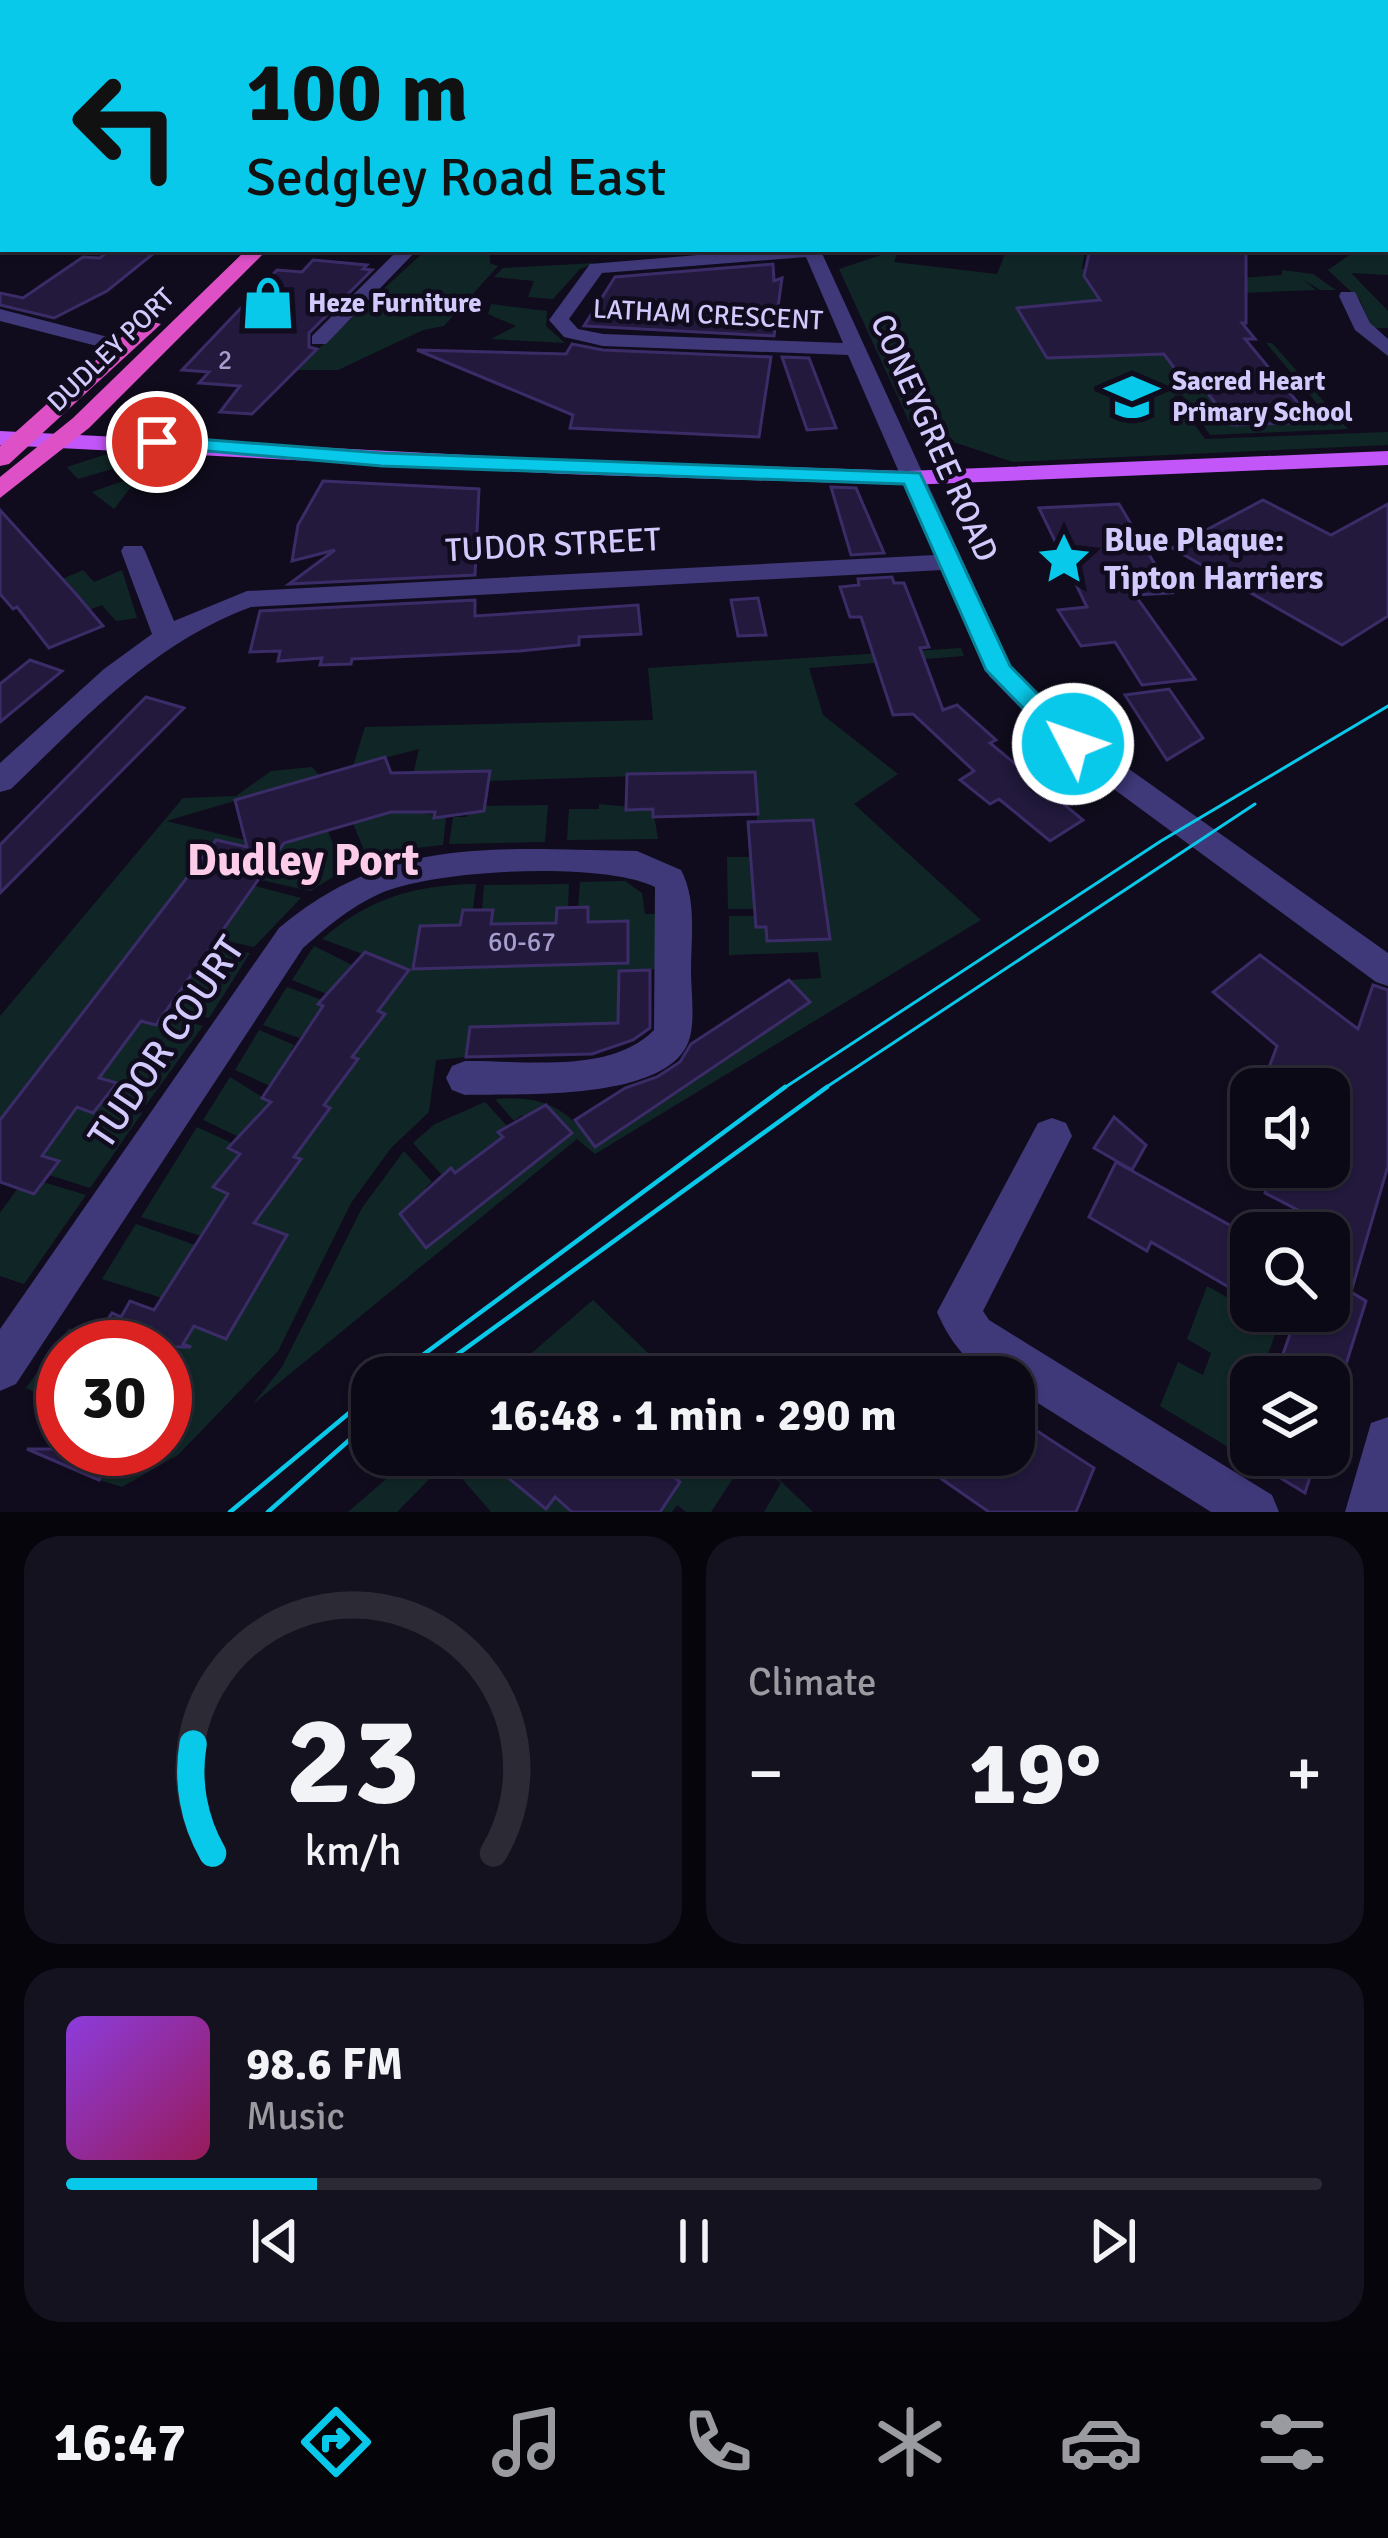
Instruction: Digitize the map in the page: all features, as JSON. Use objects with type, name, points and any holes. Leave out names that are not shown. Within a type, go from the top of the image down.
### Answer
[{"type":"highway","name":"DUDLEY PORT","points":[[0,459],[20,433],[231,252]]},
{"type":"highway","name":"DUDLEY PORT","points":[[0,490],[81,423],[255,252]]},
{"type":"main road","points":[[0,420],[20,433],[59,441],[912,478],[1388,458]]},
{"type":"main road","points":[[20,433],[81,423],[474,460]]},
{"type":"street","points":[[319,340],[406,252]]},
{"type":"street","name":"LATHAM CRESCENT","points":[[787,252],[596,268],[559,320],[571,333],[603,340],[854,349]]},
{"type":"street","name":"CONEYGREE ROAD","points":[[812,252],[984,643],[1022,698],[1150,801],[1388,972]]},
{"type":"street","points":[[1348,296],[1362,326],[1388,350]]},
{"type":"street","points":[[0,315],[124,347]]},
{"type":"street","points":[[133,551],[166,634]]},
{"type":"street","name":"TUDOR STREET","points":[[0,781],[166,634],[223,606],[274,595],[950,562]]},
{"type":"street","name":"TUDOR COURT","points":[[0,1368],[291,938],[319,909],[390,873],[458,862],[637,863],[669,879],[674,894],[671,1036],[662,1050],[643,1064],[611,1071],[464,1078]]},
{"type":"street","points":[[1052,1136],[959,1312],[973,1336],[1255,1512]]},
{"type":"street","points":[[1369,1512],[1388,1440]]},
{"type":"green space","points":[[424,252],[490,252],[490,263],[498,266],[444,326],[423,330],[338,370],[249,370],[303,363]]},
{"type":"green space","points":[[898,252],[894,262],[997,274],[1006,252],[1085,252],[1082,269],[1194,282],[1195,267],[1246,275],[1213,280],[1282,275],[1282,270],[1313,274],[1336,290],[1320,290],[1302,279],[1316,290],[1216,294],[1243,308],[1219,309],[1213,302],[1144,305],[1155,322],[1029,328],[1047,358],[1178,354],[1192,372],[1178,373],[1191,391],[1206,391],[1232,425],[1313,422],[1308,415],[1326,414],[1266,343],[1272,343],[1348,429],[1210,435],[1182,395],[1174,396],[1205,439],[1388,432],[1388,445],[1013,462],[912,428],[839,269]]},
{"type":"green space","points":[[1354,252],[1388,252],[1388,275],[1351,273],[1388,311],[1388,328],[1372,328],[1360,300],[1328,270]]},
{"type":"green space","points":[[595,263],[580,269],[553,299],[528,297],[534,281],[494,277],[503,268]]},
{"type":"green space","points":[[491,304],[547,311],[546,326],[565,343],[491,339],[516,326],[488,314]]},
{"type":"green space","points":[[104,455],[155,456],[114,509],[92,492],[123,481],[112,469],[78,479],[67,467]]},
{"type":"green space","points":[[83,570],[94,582],[122,570],[137,618],[116,621],[102,605],[89,610],[76,594],[64,599],[51,584]]},
{"type":"green space","points":[[961,648],[964,656],[809,668],[823,715],[898,774],[854,804],[981,920],[595,1154],[577,1139],[253,1404],[282,1367],[362,1208],[404,1151],[432,1182],[425,1188],[428,1194],[400,1214],[426,1247],[527,1119],[522,1115],[514,1121],[495,1099],[527,1099],[553,1107],[596,1146],[810,1002],[789,980],[821,978],[818,952],[729,955],[729,916],[756,916],[813,821],[757,822],[755,772],[489,781],[489,771],[418,772],[410,811],[446,817],[443,845],[397,850],[368,860],[353,823],[369,819],[367,812],[407,801],[419,749],[353,766],[365,727],[653,720],[648,668]]},
{"type":"green space","points":[[312,767],[320,776],[166,821],[261,844],[317,827],[319,833],[328,831],[343,871],[310,891],[261,880],[265,871],[252,868],[263,851],[216,840],[67,1033],[141,1021],[156,1025],[163,1016],[203,1026],[146,1105],[107,1093],[114,1083],[99,1078],[62,1040],[0,1120],[0,1016],[183,798],[236,796],[271,771]]},
{"type":"green space","points":[[599,804],[653,809],[658,839],[567,840],[569,809],[599,809]]},
{"type":"green space","points":[[548,805],[545,842],[449,844],[453,817],[467,817],[468,811],[484,811],[485,806]]},
{"type":"green space","points":[[727,857],[752,857],[756,909],[728,909]]},
{"type":"green space","points":[[625,881],[642,893],[645,914],[658,914],[659,969],[619,971],[618,1023],[470,1027],[466,1057],[436,1060],[429,1112],[391,1148],[351,1203],[278,1351],[192,1440],[192,1329],[194,1326],[227,1338],[287,1236],[201,1236],[141,1217],[197,1127],[234,1144],[240,1154],[214,1187],[263,1211],[301,1160],[294,1157],[330,1109],[324,1105],[384,1014],[378,1011],[409,971],[322,939],[357,913],[394,896],[476,884],[473,910],[463,911],[460,925],[420,926],[414,968],[627,963],[628,921],[588,922],[588,908],[578,908],[580,882]]},
{"type":"green space","points":[[569,884],[568,908],[556,923],[491,924],[493,910],[482,910],[484,885]]},
{"type":"green space","points":[[255,886],[301,898],[254,947],[218,939],[223,930],[210,926],[236,890],[250,893]]},
{"type":"green space","points":[[213,945],[250,953],[209,1018],[168,1008],[192,950],[207,954]]},
{"type":"green space","points":[[314,946],[354,966],[327,994],[292,980]]},
{"type":"green space","points":[[287,987],[322,1000],[320,1005],[328,1008],[299,1038],[263,1025]]},
{"type":"green space","points":[[259,1030],[294,1045],[291,1050],[299,1054],[270,1086],[235,1070]]},
{"type":"green space","points":[[230,1077],[270,1102],[239,1137],[203,1120]]},
{"type":"green space","points":[[102,1100],[142,1113],[90,1188],[49,1175],[42,1156],[77,1107],[93,1112]]},
{"type":"green space","points":[[485,1102],[507,1126],[499,1133],[503,1137],[455,1173],[451,1168],[442,1175],[413,1143],[435,1124]]},
{"type":"green space","points":[[43,1182],[86,1195],[24,1284],[0,1276],[0,1213],[18,1188],[34,1194]]},
{"type":"green space","points":[[136,1224],[195,1245],[162,1298],[102,1279]]},
{"type":"green space","points":[[1207,1286],[1230,1299],[1230,1332],[1276,1332],[1267,1356],[1230,1356],[1228,1447],[1160,1406],[1178,1362],[1203,1375],[1211,1353],[1187,1339]]},
{"type":"green space","points":[[593,1300],[651,1356],[528,1356]]},
{"type":"green space","points":[[36,1374],[36,1393],[26,1388]]},
{"type":"green space","points":[[101,1476],[141,1476],[122,1487],[99,1480]]},
{"type":"green space","points":[[390,1476],[432,1476],[397,1512],[348,1512]]},
{"type":"green space","points":[[460,1476],[735,1476],[711,1512],[686,1512],[677,1505],[672,1512],[491,1512]]},
{"type":"green space","points":[[772,1476],[775,1476],[813,1512],[764,1512],[781,1483]]},
{"type":"building","points":[[107,252],[155,252],[107,291],[54,318],[0,305],[0,293],[23,298],[83,257],[100,258]]},
{"type":"building","points":[[1089,252],[1246,252],[1246,323],[1242,323],[1255,339],[1245,339],[1314,422],[1232,425],[1206,391],[1191,391],[1164,354],[1047,358],[1017,308],[1100,300],[1084,276]]},
{"type":"building","points":[[313,260],[367,265],[363,269],[372,270],[309,333],[309,347],[317,349],[252,414],[220,412],[240,386],[199,383],[209,372],[182,370],[277,270],[302,272]]},
{"type":"building","points":[[773,264],[774,281],[782,278],[774,336],[584,326],[615,277]]},
{"type":"building","points":[[572,344],[603,350],[771,357],[759,437],[570,428],[573,415],[417,350],[566,354]]},
{"type":"building","points":[[782,357],[809,358],[836,428],[807,430]]},
{"type":"building","points":[[323,481],[479,489],[475,575],[289,584],[335,550],[292,561],[298,525]]},
{"type":"building","points":[[831,487],[856,488],[884,553],[851,555]]},
{"type":"building","points":[[1263,500],[1331,535],[1388,504],[1388,616],[1342,645],[1172,548]]},
{"type":"building","points":[[1119,504],[1172,593],[1135,595],[1195,679],[1142,685],[1115,642],[1081,646],[1058,610],[1087,607],[1039,508]]},
{"type":"building","points":[[0,510],[103,626],[49,648],[17,607],[13,609],[0,594]]},
{"type":"building","points":[[892,577],[894,583],[904,583],[929,647],[920,648],[943,710],[957,705],[996,740],[990,743],[1083,820],[1050,841],[999,799],[990,804],[960,780],[974,771],[913,714],[893,715],[861,617],[850,617],[840,587],[859,585],[858,579]]},
{"type":"building","points":[[758,598],[766,635],[738,636],[731,600]]},
{"type":"building","points":[[475,600],[475,616],[638,605],[641,634],[579,637],[579,645],[520,651],[352,659],[351,664],[320,665],[322,658],[278,661],[280,651],[250,652],[260,611]]},
{"type":"building","points":[[30,660],[62,671],[0,722],[0,684]]},
{"type":"building","points":[[1169,689],[1203,738],[1167,760],[1125,695]]},
{"type":"building","points":[[146,697],[184,708],[0,893],[0,845]]},
{"type":"building","points":[[385,757],[391,773],[490,771],[484,811],[434,818],[435,812],[391,812],[284,843],[156,1025],[141,1021],[99,1078],[117,1083],[93,1113],[77,1107],[42,1156],[59,1161],[34,1194],[0,1182],[0,1120],[216,840],[247,847],[235,800]]},
{"type":"building","points":[[755,772],[758,814],[653,817],[653,809],[626,810],[627,774]]},
{"type":"building","points":[[813,820],[830,939],[767,941],[766,927],[756,927],[748,822]]},
{"type":"building","points":[[588,907],[588,922],[628,921],[628,963],[413,969],[420,926],[460,925],[463,910],[493,910],[491,924],[556,923],[557,908]]},
{"type":"building","points":[[365,952],[409,970],[378,1011],[385,1014],[324,1105],[330,1108],[294,1157],[301,1159],[254,1223],[287,1235],[226,1339],[194,1326],[192,1329],[192,1320],[107,1320],[112,1313],[121,1317],[130,1301],[154,1310],[228,1194],[213,1187],[240,1154],[228,1148],[271,1102],[262,1098],[323,1006],[318,1004]]},
{"type":"building","points":[[1260,955],[1358,1029],[1373,985],[1388,990],[1388,1166],[1351,1292],[1366,1301],[1349,1356],[1282,1356],[1291,1332],[1350,1332],[1350,1212],[1302,1212],[1265,1193],[1267,1188],[1350,1188],[1350,1068],[1269,1068],[1277,1046],[1213,992]]},
{"type":"building","points":[[650,970],[650,1028],[633,1040],[592,1054],[466,1057],[470,1027],[618,1023],[619,971]]},
{"type":"building","points":[[789,980],[810,1002],[595,1147],[575,1120],[625,1088],[657,1077],[680,1062],[691,1044]]},
{"type":"building","points":[[546,1105],[572,1133],[426,1248],[400,1214],[451,1168],[455,1173],[503,1137],[498,1132]]},
{"type":"building","points":[[1114,1117],[1146,1145],[1132,1170],[1094,1148]]},
{"type":"building","points":[[1116,1162],[1230,1225],[1230,1288],[1151,1242],[1147,1251],[1089,1217]]},
{"type":"building","points":[[1035,1430],[1094,1468],[1076,1512],[989,1512],[937,1476],[1035,1476]]},
{"type":"building","points":[[506,1476],[673,1476],[680,1482],[660,1512],[572,1512],[555,1497],[546,1509]]},
{"type":"building","points":[[1277,1476],[1310,1476],[1305,1493]]},
{"type":"tram line","points":[[781,1090],[1161,841],[1388,706]]},
{"type":"tram line","points":[[822,1090],[1255,804]]},
{"type":"tram line","points":[[421,1356],[785,1087]]},
{"type":"tram line","points":[[455,1356],[827,1087]]},
{"type":"tram line","points":[[230,1512],[351,1411]]},
{"type":"tram line","points":[[268,1512],[351,1439]]},
{"type":"place","name":"Heze Furniture","points":[[268,303]]},
{"type":"place","name":"Sacred Heart Primary School","points":[[1132,397]]},
{"type":"place","name":"Blue Plaque: Tipton Harriers","points":[[1064,559]]},
{"type":"district","name":"Dudley Port","points":[[303,860]]},
{"type":"route","points":[[157,442],[382,460],[912,478],[999,670],[1073,744]]}]
